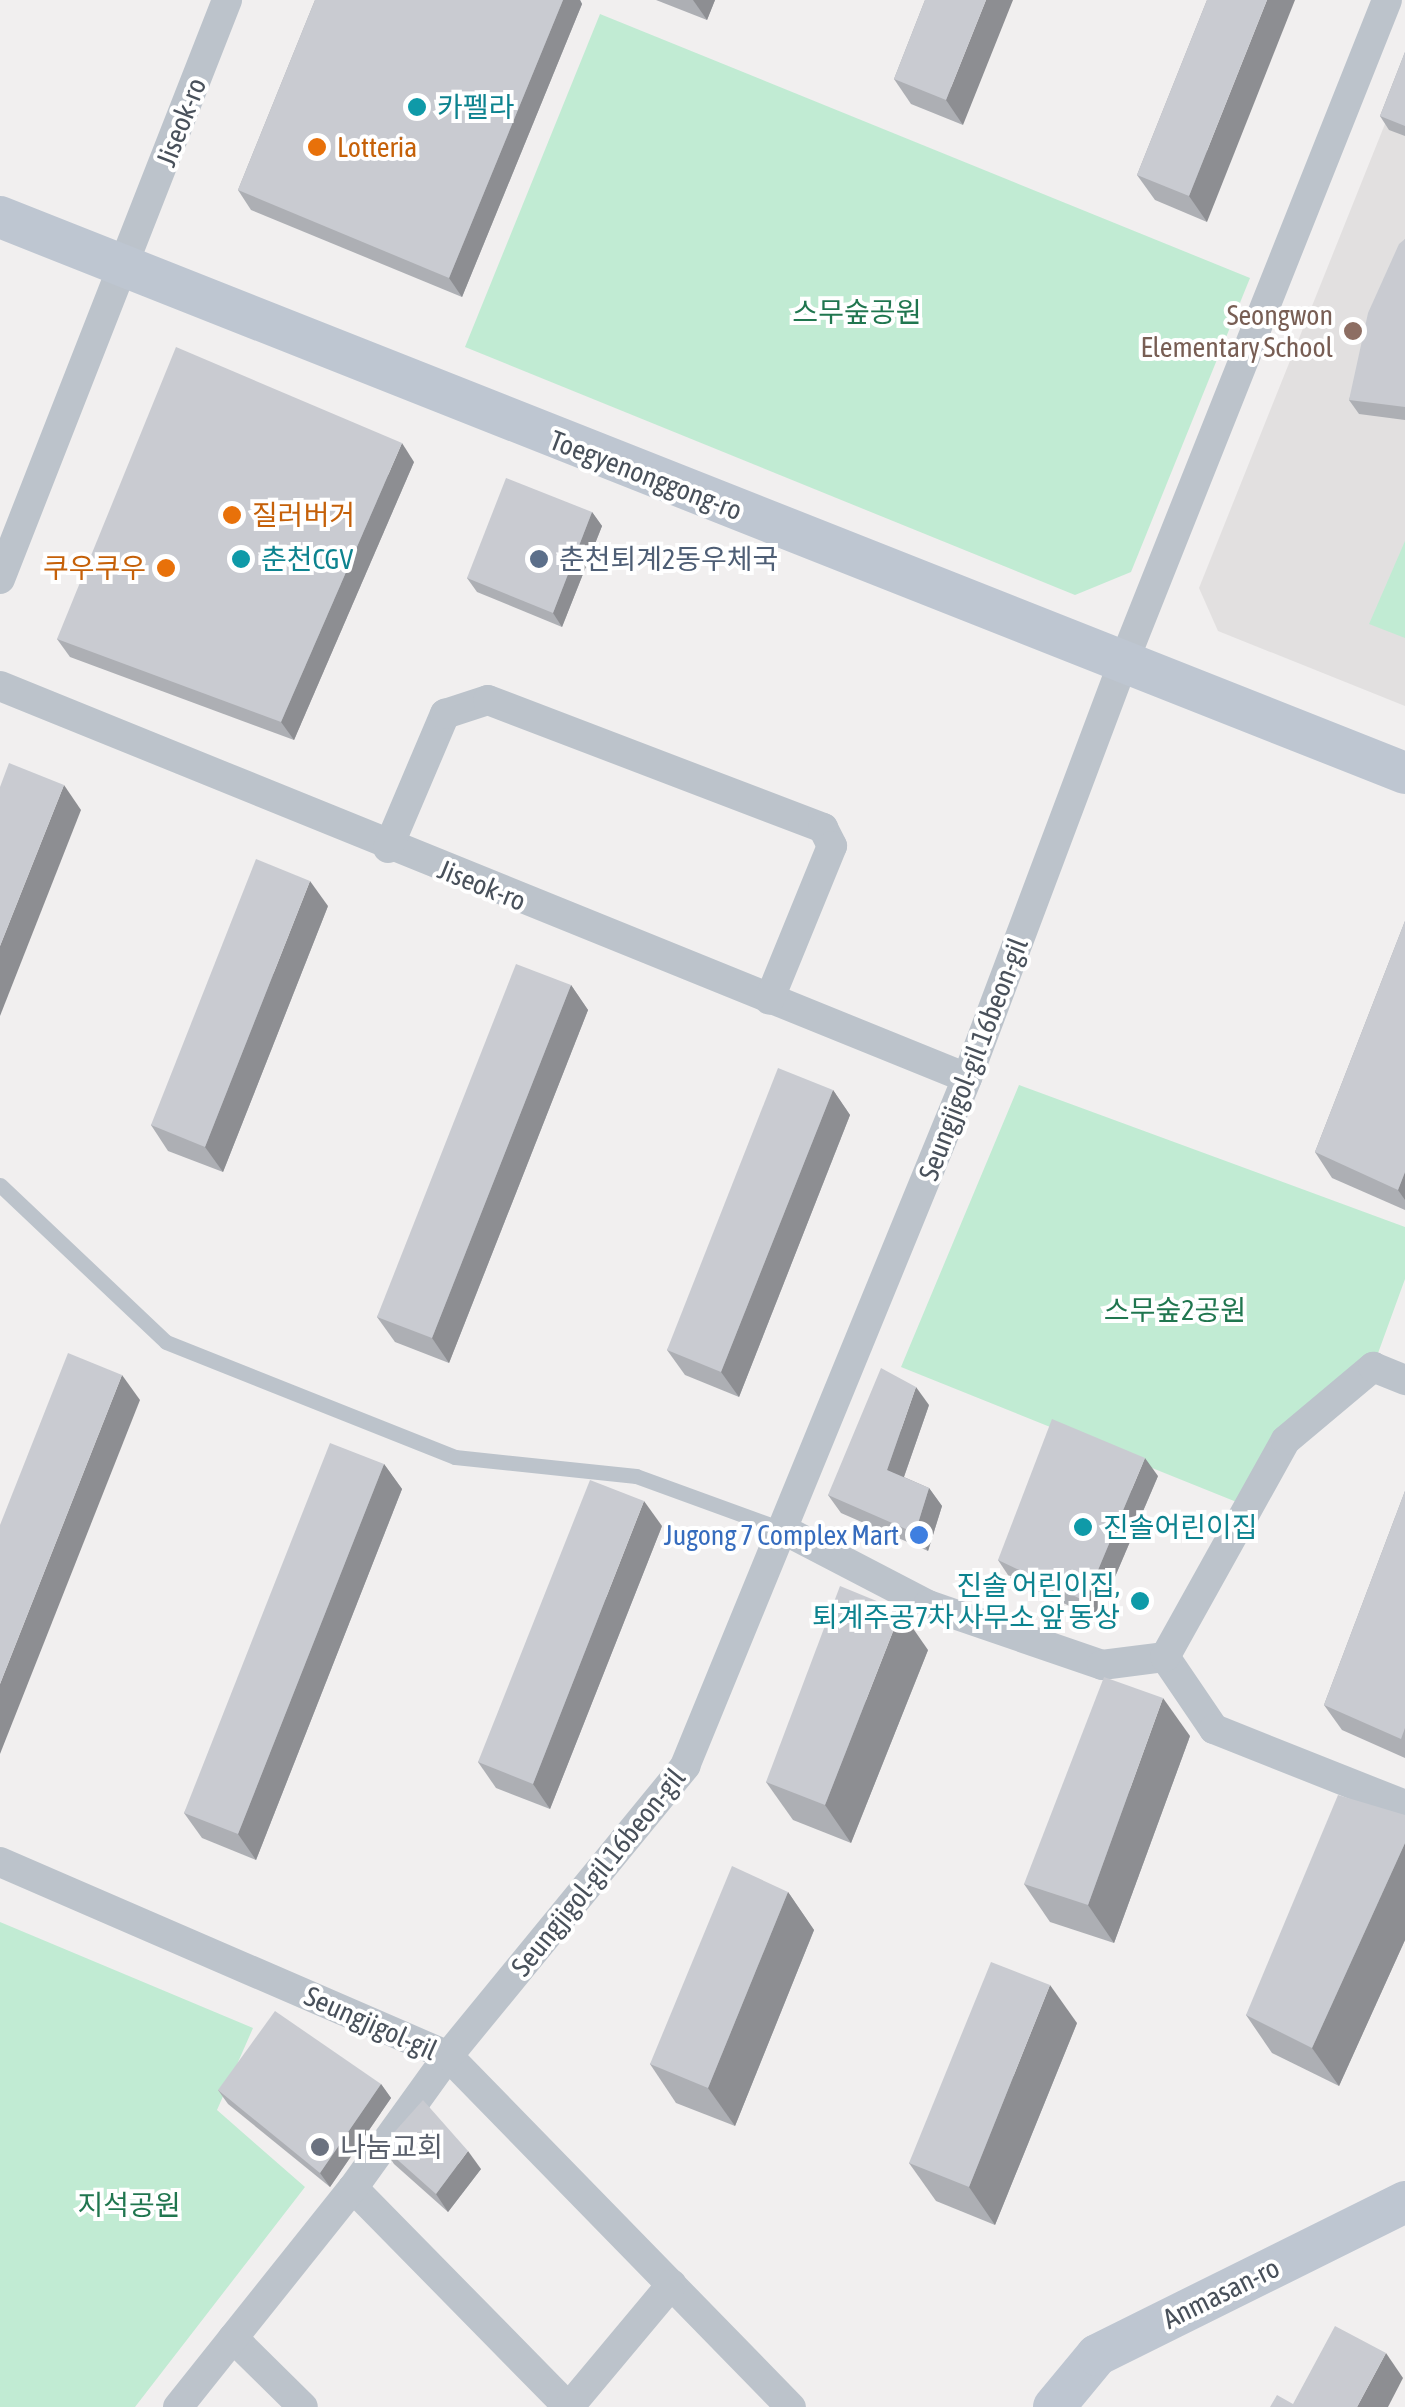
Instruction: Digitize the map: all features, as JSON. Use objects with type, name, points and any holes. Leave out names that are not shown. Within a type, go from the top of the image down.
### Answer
[{"type":"street","name":"Jiseok-ro","points":[[0,579],[124,271],[227,0]]},
{"type":"street","name":"Seungjigol-gil 16beon-gil","points":[[178,2407],[353,2188],[448,2056],[686,1766],[967,1078],[1124,661],[1387,0]]},
{"type":"street","name":"Toegyenonggong-ro","points":[[0,217],[124,271],[1405,773]]},
{"type":"street","name":"Jiseok-ro","points":[[0,686],[388,848],[967,1078]]},
{"type":"street","points":[[388,848],[445,714],[488,700],[824,828],[832,846],[770,1000]]},
{"type":"street","points":[[1164,1657],[1286,1440],[1372,1367],[1405,1380]]},
{"type":"street","points":[[784,1530],[928,1605],[1102,1665],[1164,1657]]},
{"type":"street","points":[[1164,1657],[1214,1730],[1405,1805]]},
{"type":"street","name":"Seungjigol-gil","points":[[0,1862],[448,2056],[791,2407]]},
{"type":"street","points":[[353,2188],[568,2407],[672,2284]]},
{"type":"street","name":"Anmasan-ro","points":[[1054,2407],[1097,2355],[1405,2202]]},
{"type":"street","points":[[233,2338],[302,2407]]},
{"type":"lane","points":[[0,1185],[166,1342],[455,1457],[636,1476],[784,1530]]},
{"type":"shaded area","name":"Seongwon Elementary School","points":[[1405,74],[1405,706],[1218,631],[1199,588]]},
{"type":"green space","name":"스무숲공원","points":[[600,14],[1250,278],[1131,572],[1075,595],[465,347]]},
{"type":"green space","points":[[1405,541],[1405,638],[1369,624]]},
{"type":"green space","name":"스무숲2공원","points":[[1019,1085],[1405,1227],[1405,1279],[1373,1367],[1286,1440],[1249,1507],[901,1367]]},
{"type":"green space","name":"지석공원","points":[[0,1922],[253,2028],[217,2110],[305,2187],[135,2407],[0,2407]]},
{"type":"building","name":"카펠라","points":[[315,0],[563,0],[449,278],[238,190]]},
{"type":"building","points":[[925,0],[986,0],[946,100],[894,79]]},
{"type":"building","points":[[1207,0],[1267,0],[1189,196],[1137,175]]},
{"type":"building","points":[[1405,52],[1405,126],[1380,116]]},
{"type":"building","points":[[1405,239],[1405,407],[1349,400],[1368,313],[1399,244]]},
{"type":"building","name":"춘천CGV","points":[[176,347],[402,443],[281,722],[57,639]]},
{"type":"building","name":"춘천퇴계2동우체국","points":[[506,478],[592,512],[553,613],[467,578]]},
{"type":"building","points":[[9,763],[64,785],[0,946],[0,787]]},
{"type":"building","points":[[256,859],[310,881],[205,1147],[151,1125]]},
{"type":"building","points":[[1405,921],[1405,1172],[1398,1190],[1315,1152]]},
{"type":"building","points":[[516,964],[571,985],[432,1338],[377,1317]]},
{"type":"building","points":[[778,1068],[833,1090],[721,1372],[667,1350]]},
{"type":"building","points":[[68,1353],[122,1375],[0,1684],[0,1525]]},
{"type":"building","points":[[881,1368],[916,1387],[887,1470],[929,1488],[915,1533],[828,1495]]},
{"type":"building","name":"진솔어린이집","points":[[1052,1419],[1145,1458],[1085,1601],[998,1560]]},
{"type":"building","points":[[330,1443],[384,1464],[238,1834],[184,1813]]},
{"type":"building","points":[[590,1480],[644,1501],[533,1784],[478,1762]]},
{"type":"building","points":[[1405,1491],[1405,1728],[1401,1739],[1324,1705]]},
{"type":"building","points":[[840,1586],[901,1611],[825,1805],[766,1782]]},
{"type":"building","points":[[1104,1677],[1163,1698],[1088,1905],[1024,1884]]},
{"type":"building","points":[[1338,1795],[1405,1815],[1405,1843],[1312,2048],[1246,2015]]},
{"type":"building","points":[[732,1866],[788,1892],[708,2088],[650,2064]]},
{"type":"building","points":[[991,1962],[1050,1985],[969,2187],[909,2163]]},
{"type":"building","name":"나눔교회","points":[[275,2011],[381,2084],[320,2173],[218,2090]]},
{"type":"building","points":[[423,2100],[468,2151],[436,2194],[382,2146]]},
{"type":"building","points":[[1335,2326],[1386,2353],[1357,2407],[1270,2407],[1277,2395],[1293,2404]]},
{"type":"place","name":"카펠라","points":[[417,107]]},
{"type":"place","name":"Lotteria","points":[[317,147]]},
{"type":"place","name":"Seongwon Elementary School","points":[[1353,331]]},
{"type":"place","name":"질러버거","points":[[232,515]]},
{"type":"place","name":"춘천CGV","points":[[241,559]]},
{"type":"place","name":"춘천퇴계2동우체국","points":[[539,559]]},
{"type":"place","name":"쿠우쿠우","points":[[166,568]]},
{"type":"place","name":"진솔어린이집","points":[[1083,1527]]},
{"type":"place","name":"Jugong 7 Complex Mart","points":[[919,1535]]},
{"type":"place","name":"진솔 어린이집, 퇴계주공7차 사무소 앞 동상","points":[[1140,1601]]},
{"type":"place","name":"나눔교회","points":[[320,2147]]}]
